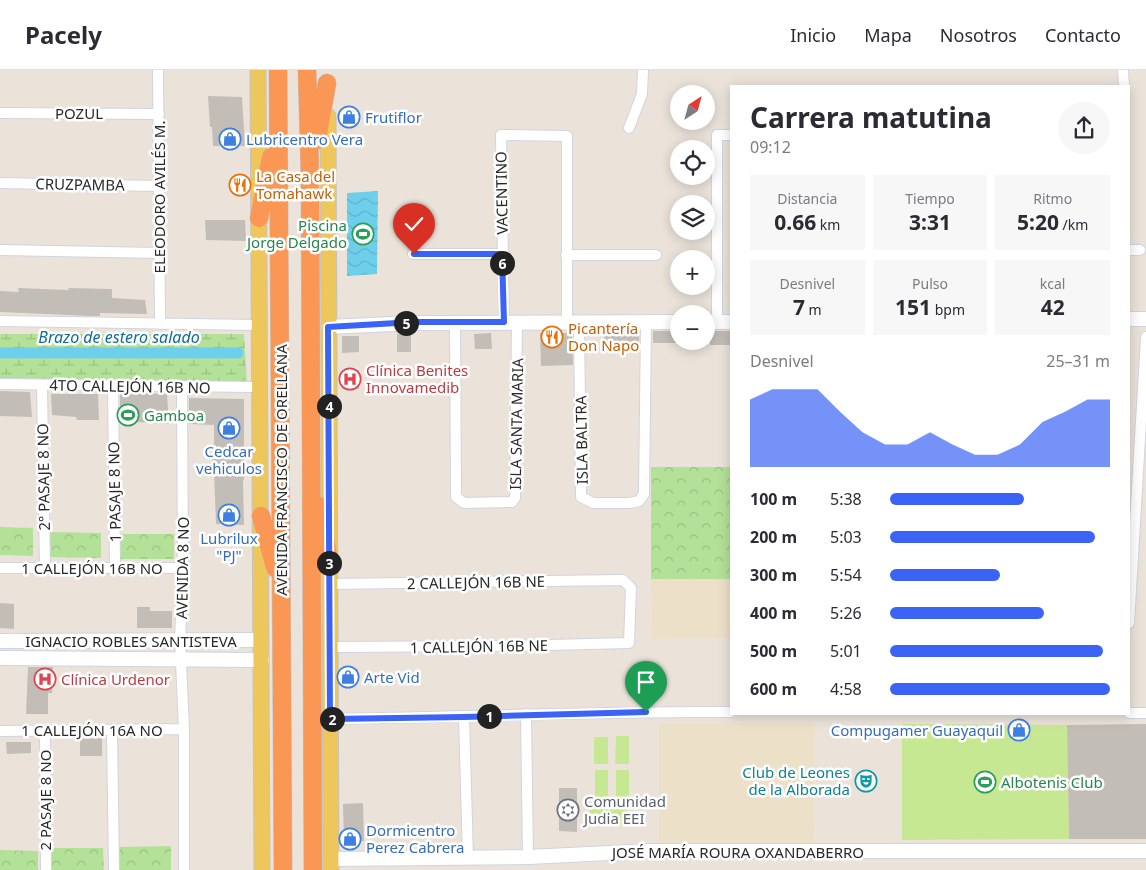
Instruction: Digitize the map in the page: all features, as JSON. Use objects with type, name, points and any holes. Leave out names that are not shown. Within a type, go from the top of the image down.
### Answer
[{"type":"highway","name":"AVENIDA FRANCISCO DE ORELLANA","points":[[278,70],[283,870]]},
{"type":"highway","name":"AVENIDA FRANCISCO DE ORELLANA","points":[[307,70],[310,174],[313,870]]},
{"type":"highway","points":[[310,174],[327,76]]},
{"type":"highway","points":[[259,218],[278,123]]},
{"type":"highway","points":[[311,454],[329,562]]},
{"type":"highway","points":[[261,516],[282,592]]},
{"type":"main road","name":"AVENIDA FRANCISCO DE ORELLANA","points":[[258,70],[262,870]]},
{"type":"main road","points":[[327,76],[331,864]]},
{"type":"street","name":"ELEODORO AVILÉS M.","points":[[158,70],[160,324]]},
{"type":"street","points":[[629,128],[642,94],[643,70]]},
{"type":"street","points":[[1123,70],[1124,85]]},
{"type":"street","name":"POZUL","points":[[0,113],[159,114]]},
{"type":"street","name":"VACENTINO","points":[[511,322],[502,254],[500,135],[567,136],[566,255],[573,322]]},
{"type":"street","points":[[712,305],[717,135],[730,135]]},
{"type":"street","name":"CRUZPAMBA","points":[[0,183],[160,186]]},
{"type":"street","points":[[0,250],[159,253]]},
{"type":"street","points":[[1130,250],[1140,250]]},
{"type":"street","points":[[414,254],[502,254]]},
{"type":"street","points":[[566,255],[656,255]]},
{"type":"street","points":[[1130,320],[1146,319]]},
{"type":"street","points":[[0,321],[260,325]]},
{"type":"street","points":[[328,327],[455,322],[670,322]]},
{"type":"street","name":"ISLA SANTA MARIA","points":[[455,322],[456,496],[464,503],[512,502],[515,498],[511,322]]},
{"type":"street","name":"ISLA BALTRA","points":[[573,322],[581,497],[593,503],[630,503],[639,501],[644,494],[646,322]]},
{"type":"street","points":[[715,322],[730,322]]},
{"type":"street","points":[[1130,573],[1146,337]]},
{"type":"street","name":"4TO CALLEJÓN 16B NO","points":[[0,384],[260,387]]},
{"type":"street","name":"2° PASAJE 8 NO","points":[[42,385],[45,568]]},
{"type":"street","name":"1 PASAJE 8 NO","points":[[113,386],[115,568]]},
{"type":"street","name":"AVENIDA 8 NO","points":[[182,386],[183,568],[180,640],[184,730],[184,870]]},
{"type":"street","name":"1 CALLEJÓN 16B NO","points":[[0,568],[183,568]]},
{"type":"street","name":"2 CALLEJÓN 16B NE","points":[[330,584],[622,580],[630,588],[629,643]]},
{"type":"street","name":"IGNACIO ROBLES SANTISTEVA","points":[[0,641],[262,640]]},
{"type":"street","name":"1 CALLEJÓN 16B NE","points":[[330,647],[629,643]]},
{"type":"street","name":"IGNACIO ROBLES SANTISTEVA","points":[[0,658],[262,660]]},
{"type":"street","points":[[330,719],[526,714],[730,712]]},
{"type":"street","points":[[1130,713],[1146,713]]},
{"type":"street","points":[[526,714],[528,857]]},
{"type":"street","points":[[464,717],[468,858]]},
{"type":"street","name":"2 PASAJE 8 NO","points":[[46,730],[46,870]]},
{"type":"street","points":[[112,730],[114,870]]},
{"type":"street","name":"1 CALLEJÓN 16A NO","points":[[0,731],[184,730]]},
{"type":"street","name":"JOSÉ MARÍA ROURA OXANDABERRO","points":[[331,864],[651,851],[1146,851]]},
{"type":"shaded area","points":[[651,579],[730,579],[730,638],[652,639]]},
{"type":"shaded area","points":[[659,723],[815,723],[814,843],[659,843]]},
{"type":"green space","points":[[0,334],[244,334],[247,384],[0,378]]},
{"type":"green space","points":[[651,467],[730,467],[730,579],[651,579]]},
{"type":"green space","points":[[0,527],[33,528],[33,556],[0,555]]},
{"type":"green space","points":[[48,532],[101,533],[101,558],[47,557]]},
{"type":"green space","points":[[118,534],[174,534],[174,559],[119,559]]},
{"type":"green space","name":"Albotenis Club","points":[[902,724],[1067,725],[1069,839],[902,840]]},
{"type":"green space","points":[[616,736],[629,736],[629,764],[615,764]]},
{"type":"green space","points":[[594,737],[608,737],[608,764],[594,764]]},
{"type":"green space","points":[[595,770],[608,770],[608,798],[595,798]]},
{"type":"green space","points":[[616,770],[629,770],[629,798],[616,798]]},
{"type":"green space","points":[[590,806],[628,807],[627,826],[589,826]]},
{"type":"green space","points":[[171,846],[171,870],[119,870],[118,847]]},
{"type":"green space","points":[[49,848],[103,848],[104,870],[49,870]]},
{"type":"green space","points":[[0,850],[38,851],[38,870],[0,870]]},
{"type":"water","name":"Piscina Jorge Delgado","points":[[378,191],[377,274],[347,276],[347,193]]},
{"type":"building","points":[[208,96],[242,97],[245,146],[213,146]]},
{"type":"building","name":"Frutiflor","points":[[342,109],[358,109],[357,126],[341,125]]},
{"type":"building","points":[[205,220],[245,220],[246,241],[206,240]]},
{"type":"building","points":[[18,288],[112,289],[112,298],[145,300],[147,314],[100,313],[100,316],[92,316],[0,312],[0,291],[19,292]]},
{"type":"building","points":[[653,331],[670,331],[670,343],[653,343]]},
{"type":"building","points":[[715,331],[730,331],[730,345],[715,345]]},
{"type":"building","points":[[604,332],[639,332],[639,343],[636,343],[636,350],[604,350]]},
{"type":"building","points":[[491,333],[492,349],[475,349],[474,334]]},
{"type":"building","points":[[540,333],[572,333],[573,365],[541,366]]},
{"type":"building","points":[[397,334],[411,335],[411,352],[397,352]]},
{"type":"building","points":[[342,336],[359,336],[359,352],[342,353]]},
{"type":"building","name":"Clínica Benites Innovamedib","points":[[342,370],[359,370],[359,389],[342,389]]},
{"type":"building","points":[[0,391],[30,392],[32,417],[0,416]]},
{"type":"building","points":[[51,394],[98,394],[99,420],[77,420],[76,417],[52,415]]},
{"type":"building","points":[[120,394],[167,394],[169,424],[120,421]]},
{"type":"building","points":[[189,398],[244,399],[244,525],[216,524],[214,471],[212,471],[214,425],[189,424]]},
{"type":"building","points":[[0,603],[14,604],[14,629],[0,628]]},
{"type":"building","points":[[137,607],[150,607],[150,611],[172,611],[172,628],[137,628]]},
{"type":"building","points":[[28,667],[53,667],[52,693],[48,693],[48,714],[26,714]]},
{"type":"building","points":[[345,669],[358,669],[358,683],[346,683]]},
{"type":"building","points":[[1146,724],[1146,839],[1069,839],[1067,725]]},
{"type":"building","points":[[102,738],[102,756],[80,756],[80,739]]},
{"type":"building","points":[[6,742],[31,742],[31,753],[7,754]]},
{"type":"building","name":"Comunidad Judia EEI","points":[[559,788],[577,788],[577,832],[559,831]]},
{"type":"building","points":[[363,803],[364,841],[344,841],[343,804]]},
{"type":"waterway","name":"Brazo de estero salado","points":[[0,353],[238,353]]},
{"type":"place","name":"Frutiflor","points":[[349,117]]},
{"type":"place","name":"Lubricentro Vera","points":[[230,139]]},
{"type":"place","name":"La Casa del Tomahawk","points":[[240,185]]},
{"type":"place","name":"Piscina Jorge Delgado","points":[[363,234]]},
{"type":"place","name":"Picantería Don Napo","points":[[552,337]]},
{"type":"place","name":"Clínica Benites Innovamedib","points":[[350,379]]},
{"type":"place","name":"Gamboa","points":[[128,415]]},
{"type":"place","name":"Cedcar vehiculos","points":[[229,428]]},
{"type":"place","name":"Lubrilux \"PJ\"","points":[[229,515]]},
{"type":"place","name":"Arte Vid","points":[[348,677]]},
{"type":"place","name":"Clínica Urdenor","points":[[45,679]]},
{"type":"place","name":"Compugamer Guayaquil","points":[[1019,730]]},
{"type":"place","name":"Club de Leones de la Alborada","points":[[866,781]]},
{"type":"place","name":"Albotenis Club","points":[[985,782]]},
{"type":"place","name":"Comunidad Judia EEI","points":[[568,810]]},
{"type":"place","name":"Dormicentro Perez Cabrera","points":[[350,839]]},
{"type":"route","points":[[414,254],[502,254],[504,322],[414,322],[328,327],[330,719],[646,712]]}]
